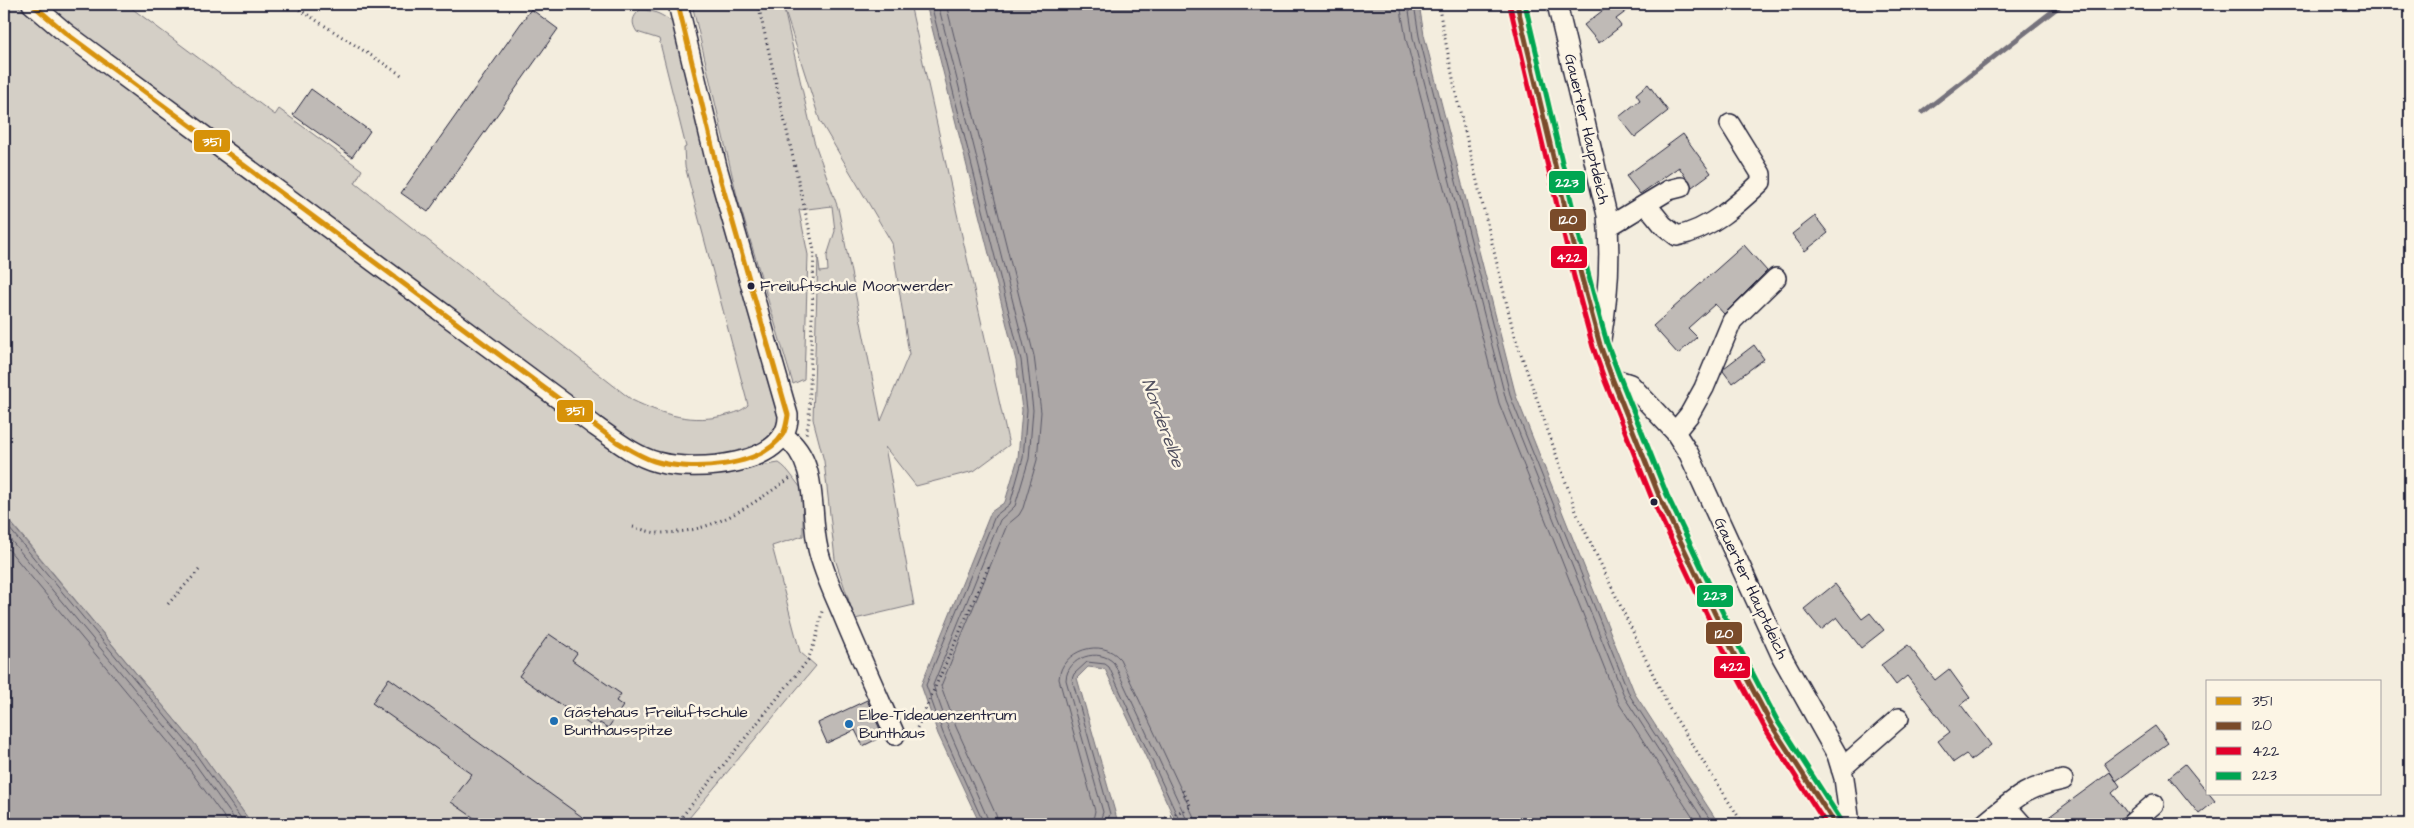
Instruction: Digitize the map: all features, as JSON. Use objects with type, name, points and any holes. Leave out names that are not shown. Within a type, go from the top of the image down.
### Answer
[{"type":"street","points":[[32,4],[75,40],[630,450],[658,462],[686,468],[705,468],[720,466],[791,442]]},
{"type":"street","points":[[678,4],[717,167],[788,415],[791,442],[806,468],[815,511],[818,547],[827,578],[848,628],[904,737]]},
{"type":"street","points":[[1517,4],[1581,275],[1600,346],[1612,378],[1660,498],[1734,654],[1772,726],[1835,824]]},
{"type":"street","name":"Gauerter Hauptdeich","points":[[1557,4],[1608,227],[1606,311],[1600,346]]},
{"type":"street","points":[[1646,204],[1663,225],[1677,236],[1693,233],[1709,224],[1750,192],[1760,182],[1761,174],[1730,124]]},
{"type":"street","points":[[1608,227],[1669,190],[1682,187]]},
{"type":"street","points":[[1675,432],[1689,415],[1704,388],[1732,320],[1776,278]]},
{"type":"street","name":"Gauerter Hauptdeich","points":[[1612,378],[1630,384],[1675,432],[1693,462],[1782,657],[1837,755],[1850,824]]},
{"type":"street","points":[[1841,769],[1898,718]]},
{"type":"street","points":[[1984,824],[2020,794],[2037,785],[2063,780]]},
{"type":"street","points":[[2131,824],[2154,804]]},
{"type":"street","points":[[2006,806],[2022,824]]},
{"type":"path","points":[[291,4],[403,76]]},
{"type":"path","points":[[758,4],[814,250],[807,431],[791,442]]},
{"type":"path","points":[[1438,4],[1458,103],[1514,334],[1577,514],[1669,708],[1743,824]]},
{"type":"path","points":[[633,527],[662,534],[712,526],[749,508],[806,468]]},
{"type":"path","points":[[904,737],[989,566]]},
{"type":"path","points":[[168,604],[199,570]]},
{"type":"path","points":[[676,824],[808,660],[817,636],[822,607]]},
{"type":"path","points":[[1152,824],[1191,808],[1182,790]]},
{"type":"shaded area","points":[[4,4],[15,4],[85,59],[626,457],[753,465],[754,467],[779,463],[789,472],[803,490],[803,536],[772,546],[800,652],[816,666],[684,824],[252,824],[194,743],[4,514]]},
{"type":"shaded area","points":[[39,4],[126,4],[275,115],[279,109],[362,170],[355,183],[632,400],[667,414],[690,418],[714,418],[736,413],[748,405],[685,166],[684,148],[686,147],[659,39],[637,32],[633,23],[635,15],[640,10],[662,15],[673,23],[707,166],[778,408],[776,424],[768,437],[753,447],[716,457],[696,458],[663,455],[643,447],[613,428]]},
{"type":"shaded area","points":[[692,4],[910,4],[1009,445],[974,471],[916,486],[885,447],[914,605],[855,619],[835,559],[824,461],[813,419],[818,256],[820,272],[828,271],[827,256],[835,231],[832,206],[799,210],[808,255],[804,379],[793,384],[737,196]],"holes":[[[783,5],[820,121],[892,243],[909,354],[881,421],[838,208],[814,141]]]},
{"type":"water","name":"Norderelbe","points":[[926,4],[1419,4],[1424,35],[1516,396],[1635,694],[1719,824],[1177,824],[1105,669],[1088,667],[1077,678],[1117,819],[1106,824],[980,824],[938,734],[921,685],[991,512],[1005,502],[1018,458],[1022,410],[1016,361]]},
{"type":"water","points":[[4,515],[194,743],[252,824],[4,824]]},
{"type":"building","points":[[1611,4],[1636,4],[1616,19],[1621,26],[1599,43],[1584,25]]},
{"type":"building","points":[[531,9],[558,29],[428,212],[401,193]]},
{"type":"building","points":[[1648,84],[1668,111],[1635,137],[1619,117],[1640,100],[1636,94]]},
{"type":"building","points":[[311,89],[370,131],[352,157],[293,115]]},
{"type":"building","points":[[1683,134],[1711,173],[1692,187],[1679,167],[1640,194],[1626,176]]},
{"type":"building","points":[[1815,216],[1828,233],[1805,251],[1792,234]]},
{"type":"building","points":[[1744,245],[1767,271],[1724,314],[1715,304],[1688,328],[1697,337],[1678,354],[1653,326]]},
{"type":"building","points":[[1754,345],[1764,359],[1732,383],[1723,371],[1724,368]]},
{"type":"building","points":[[1835,584],[1862,619],[1870,613],[1884,630],[1861,648],[1837,617],[1821,630],[1804,609]]},
{"type":"building","points":[[549,634],[577,653],[572,660],[621,694],[616,701],[623,706],[608,728],[600,723],[596,729],[519,676]]},
{"type":"building","points":[[1908,645],[1935,680],[1949,669],[1970,698],[1961,705],[1991,745],[1971,760],[1966,754],[1954,762],[1938,741],[1950,732],[1907,676],[1896,685],[1881,665]]},
{"type":"building","points":[[389,678],[592,824],[483,824],[451,802],[472,774],[372,703]]},
{"type":"building","name":"Elbe-Tideauenzentrum Bunthaus","points":[[867,700],[883,736],[863,746],[855,730],[827,743],[818,723]]},
{"type":"building","points":[[2155,726],[2168,743],[2116,781],[2104,763]]},
{"type":"building","points":[[2185,764],[2206,790],[2206,796],[2211,796],[2215,801],[2199,814],[2169,777]]},
{"type":"building","points":[[2110,772],[2120,786],[2112,793],[2127,813],[2123,817],[2113,824],[2039,824]]},
{"type":"waterway","points":[[1923,112],[2062,4]]},
{"type":"transit line","name":"351","points":[[32,4],[67,34],[617,442],[654,461],[686,466],[705,466],[724,464],[759,454],[773,445],[783,434],[788,415],[717,167],[678,4]]},
{"type":"transit line","name":"120","points":[[1517,4],[1581,275],[1600,345],[1612,378],[1660,498],[1734,654],[1772,726],[1835,824]]},
{"type":"transit line","name":"223","points":[[1525,4],[1588,273],[1607,343],[1619,375],[1667,495],[1741,651],[1778,722],[1841,820]]},
{"type":"transit line","name":"422","points":[[1510,6],[1574,277],[1593,347],[1605,381],[1653,501],[1727,657],[1766,730],[1826,824]]},
{"type":"place","name":"Freiluftschule Moorwerder","points":[[751,286]]},
{"type":"place","name":"Gästehaus Freiluftschule Bunthausspitze","points":[[554,721]]},
{"type":"place","name":"Elbe-Tideauenzentrum Bunthaus","points":[[849,724]]}]
